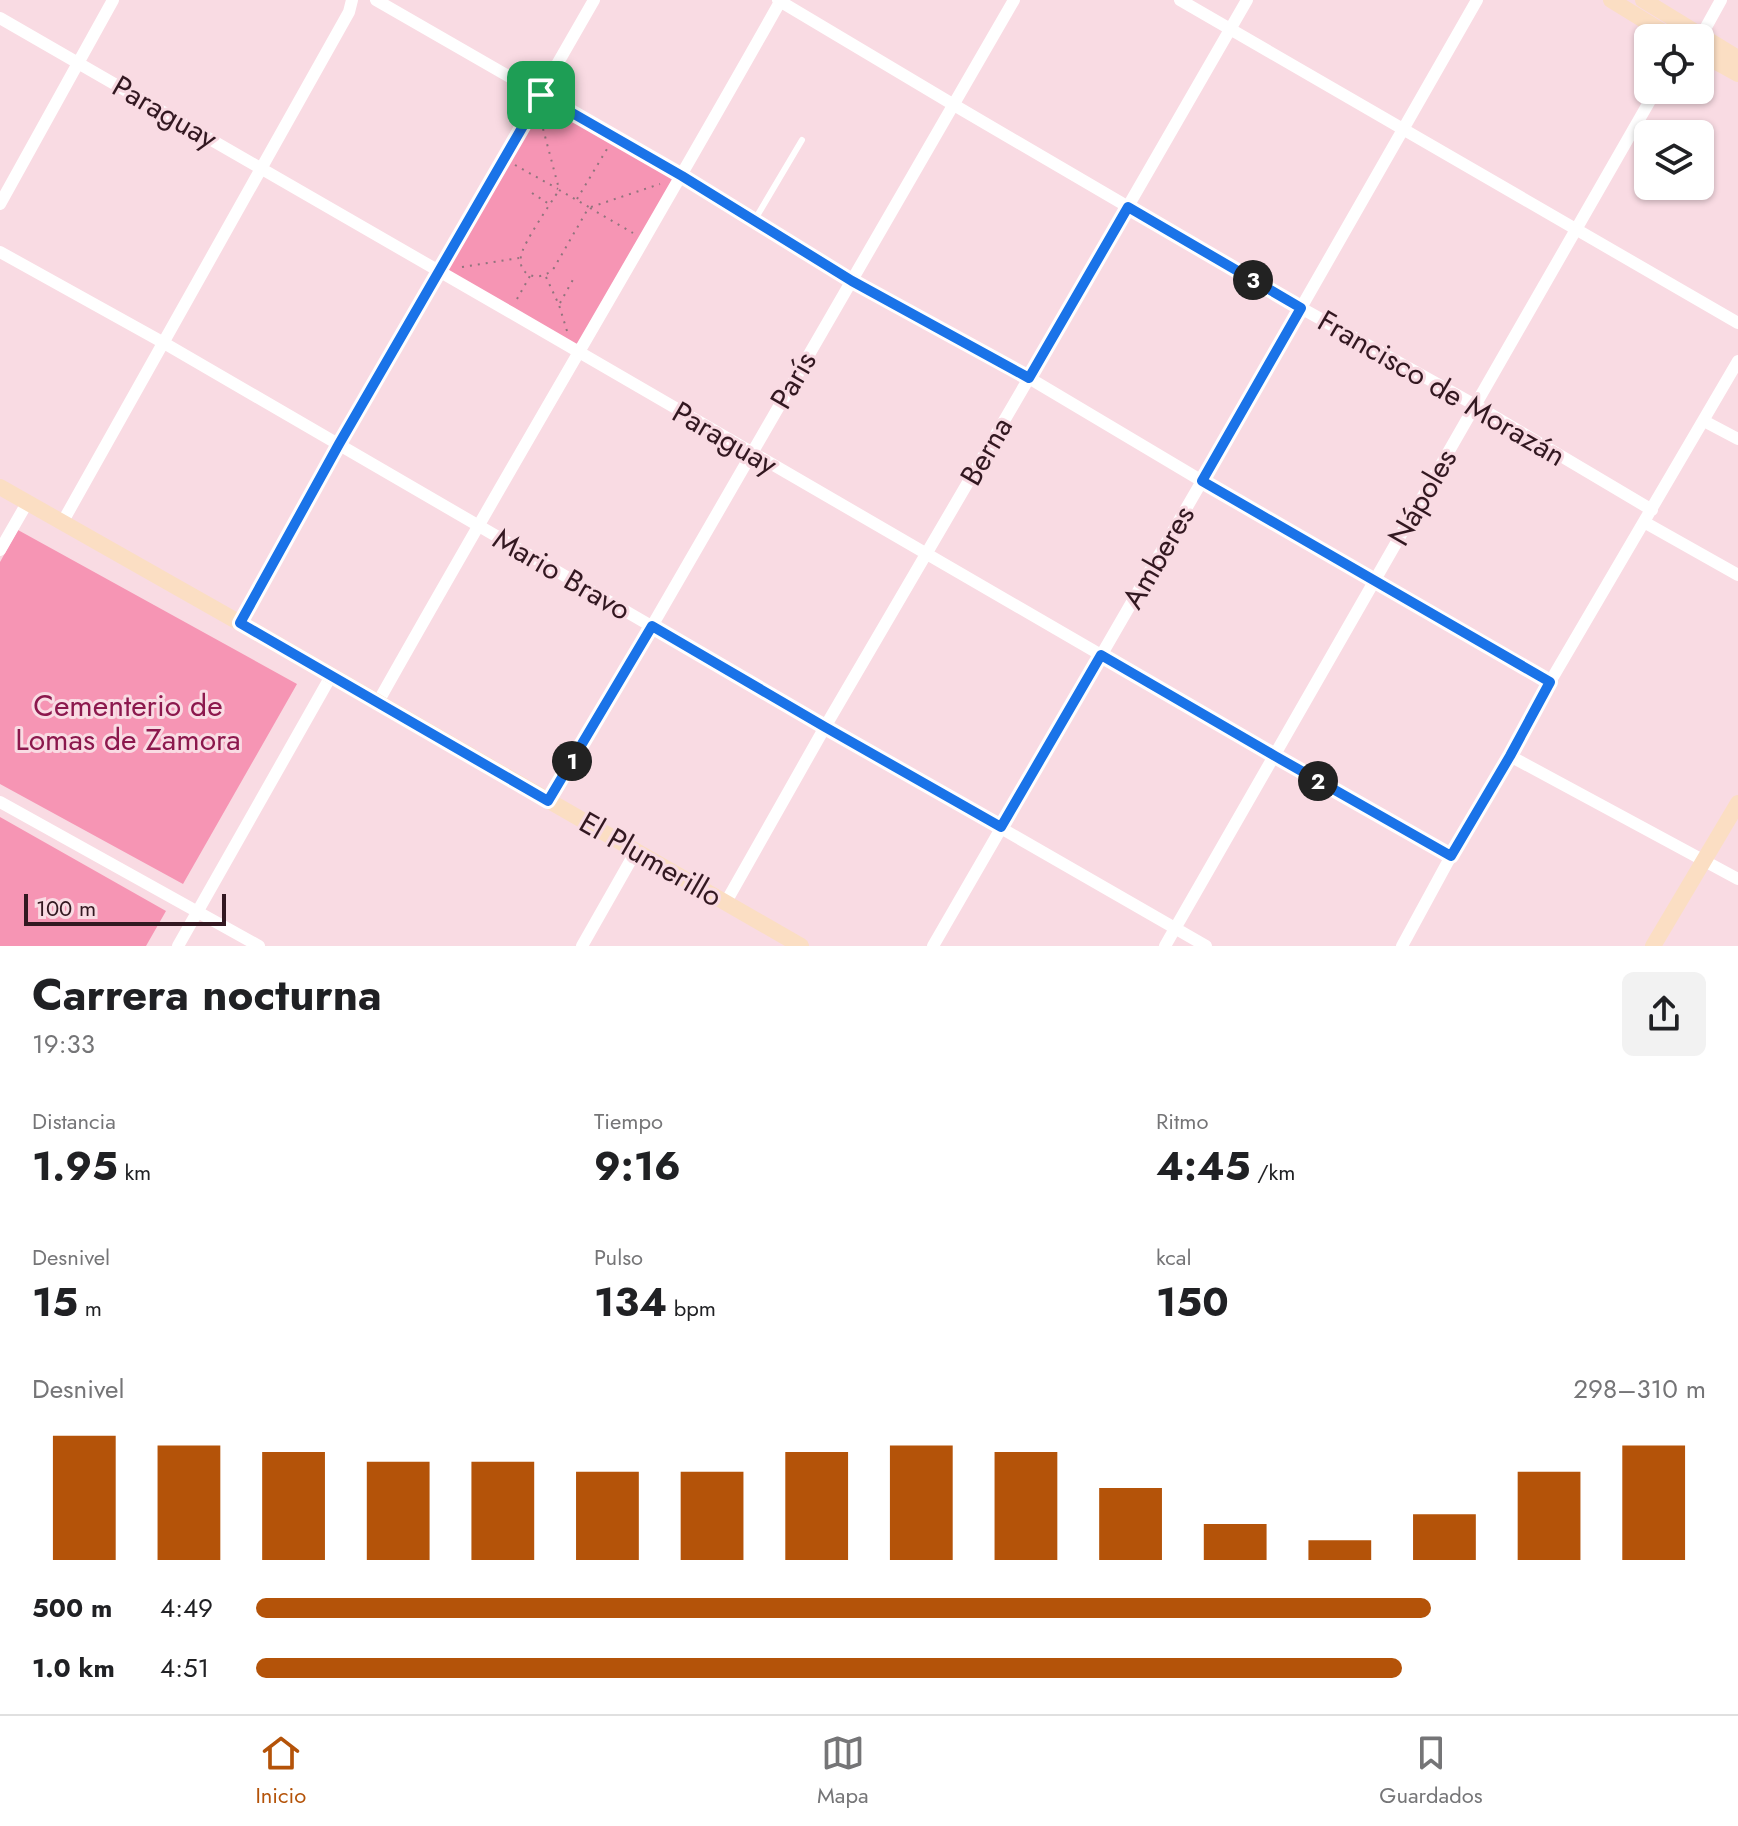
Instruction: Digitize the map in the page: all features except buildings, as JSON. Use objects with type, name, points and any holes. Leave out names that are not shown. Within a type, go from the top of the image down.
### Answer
[{"type":"street","points":[[0,204],[113,0]]},
{"type":"street","points":[[62,523],[349,12],[352,0]]},
{"type":"street","points":[[376,0],[538,99],[682,176],[852,281],[1029,378],[1550,682]]},
{"type":"street","points":[[240,623],[594,0]]},
{"type":"street","name":"París","points":[[548,801],[1014,0]]},
{"type":"street","points":[[1180,0],[1738,323]]},
{"type":"street","name":"Berna","points":[[726,902],[1247,0]]},
{"type":"street","name":"Amberes","points":[[933,946],[1477,0]]},
{"type":"street","points":[[1611,0],[1650,24]]},
{"type":"street","points":[[1643,0],[1677,24]]},
{"type":"street","points":[[1702,24],[1721,0]]},
{"type":"street","points":[[378,702],[576,352],[646,240],[780,1]]},
{"type":"street","name":"Francisco de Morazán","points":[[780,1],[1301,308],[1475,405],[1652,510]]},
{"type":"street","name":"Paraguay","points":[[0,18],[1451,856]]},
{"type":"street","points":[[1714,46],[1738,58]]},
{"type":"street","points":[[1714,61],[1738,74]]},
{"type":"street","name":"Nápoles","points":[[1165,946],[1648,104]]},
{"type":"street","name":"Mario Bravo","points":[[0,252],[164,343],[1206,946]]},
{"type":"street","points":[[1402,946],[1550,682],[1738,361]]},
{"type":"street","points":[[1704,421],[1738,439]]},
{"type":"street","name":"El Plumerillo","points":[[0,487],[801,946]]},
{"type":"street","points":[[0,550],[27,503]]},
{"type":"street","points":[[1644,522],[1738,575]]},
{"type":"street","points":[[178,946],[331,676]]},
{"type":"street","points":[[1510,756],[1738,879]]},
{"type":"street","points":[[0,802],[259,946]]},
{"type":"street","points":[[1653,946],[1738,803]]},
{"type":"street","points":[[582,946],[636,851]]},
{"type":"lane","points":[[754,221],[802,140]]},
{"type":"path","points":[[538,99],[559,190],[522,252],[523,270],[530,275],[546,276],[554,268],[589,207],[682,176]]},
{"type":"path","points":[[577,200],[615,138]]},
{"type":"path","points":[[504,158],[646,240]]},
{"type":"path","points":[[532,193],[550,204]]},
{"type":"path","points":[[439,271],[520,258]]},
{"type":"path","points":[[510,312],[530,275]]},
{"type":"path","points":[[546,276],[576,352]]},
{"type":"path","points":[[559,305],[575,276]]},
{"type":"green space","points":[[541,95],[682,176],[579,354],[439,271]]},
{"type":"green space","name":"Cementerio de Lomas de Zamora","points":[[18,530],[297,684],[183,884],[0,784],[0,562]]},
{"type":"green space","name":"Cementerio de Lomas de Zamora","points":[[0,817],[166,911],[146,946],[0,946]]},
{"type":"route","points":[[541,95],[682,176],[852,281],[1029,378],[1128,207],[1301,308],[1202,481],[1550,682],[1451,856],[1101,655],[1001,827],[652,626],[548,801],[240,623],[339,444],[541,95]]}]
